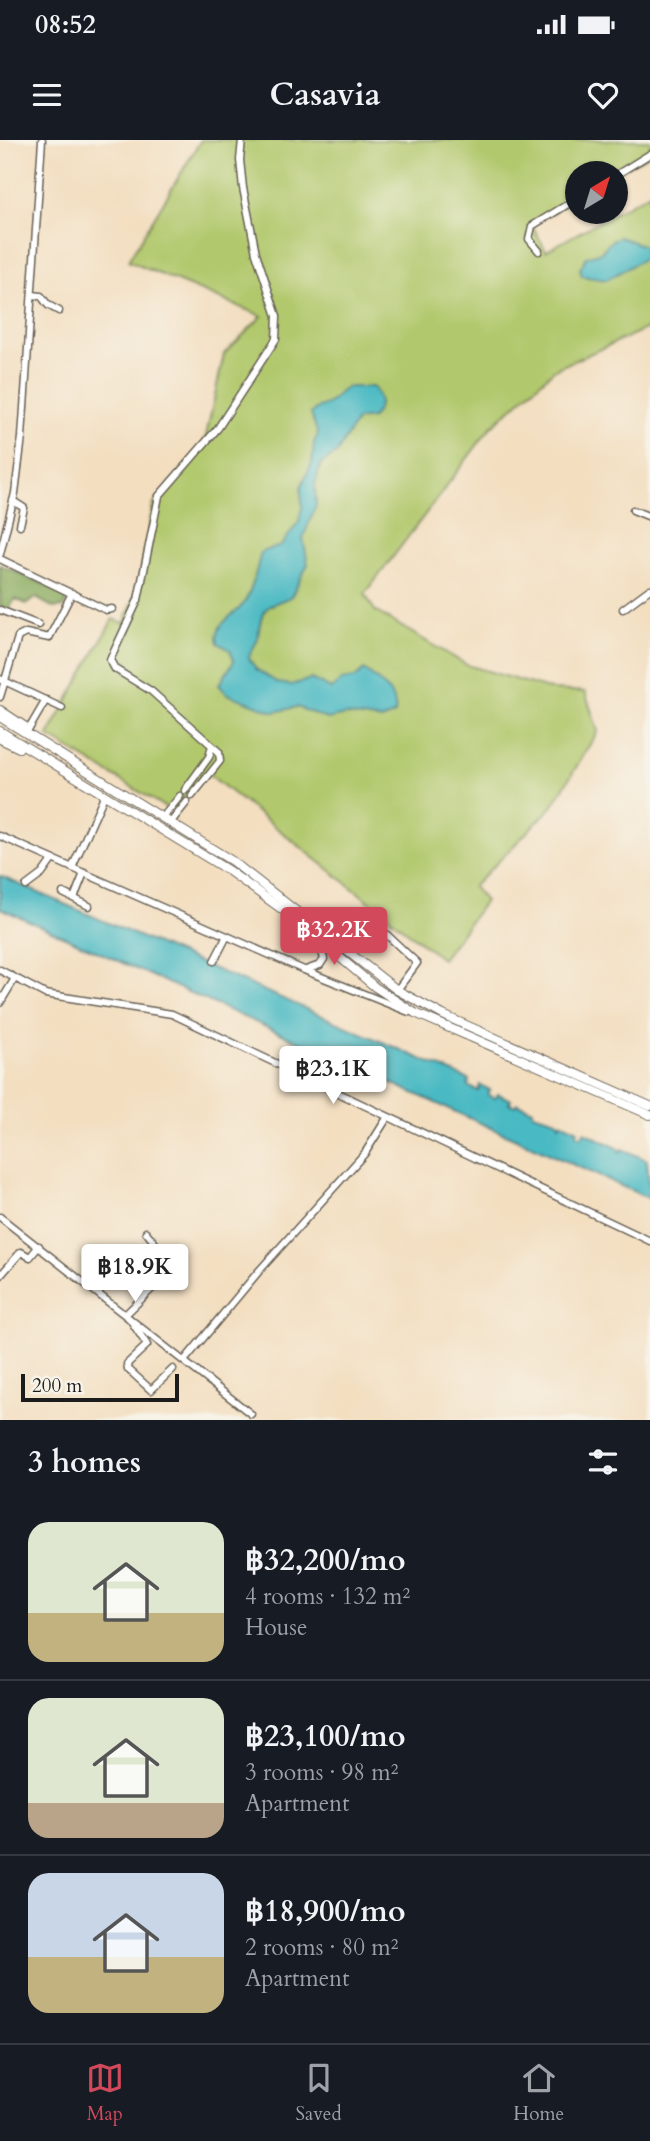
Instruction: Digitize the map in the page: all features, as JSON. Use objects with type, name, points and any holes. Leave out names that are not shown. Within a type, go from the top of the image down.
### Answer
[{"type":"main road","points":[[0,710],[62,756]]},
{"type":"main road","points":[[0,717],[167,819],[269,887],[397,990],[443,1015],[650,1106]]},
{"type":"main road","points":[[0,731],[229,871],[375,987],[430,1021],[650,1115]]},
{"type":"main road","points":[[0,739],[56,766]]},
{"type":"street","points":[[42,140],[22,437],[13,501],[0,556],[106,610],[112,609]]},
{"type":"street","points":[[167,819],[189,799],[220,761],[219,752],[151,691],[115,669],[110,660],[138,600],[159,496],[218,428],[275,339],[277,316],[256,253],[243,188],[240,160],[242,140]]},
{"type":"street","points":[[628,168],[650,154]]},
{"type":"street","points":[[539,251],[529,239],[532,226],[565,206]]},
{"type":"street","points":[[33,295],[41,296],[48,305],[59,311]]},
{"type":"street","points":[[13,501],[22,505],[25,511],[20,525]]},
{"type":"street","points":[[633,510],[650,517]]},
{"type":"street","points":[[0,511],[10,516]]},
{"type":"street","points":[[623,609],[650,589]]},
{"type":"street","points":[[0,697],[2,680],[18,637],[26,633],[49,638],[72,593]]},
{"type":"street","points":[[0,610],[39,625]]},
{"type":"street","points":[[2,680],[62,708]]},
{"type":"street","points":[[29,729],[46,701]]},
{"type":"street","points":[[167,819],[209,757],[212,746]]},
{"type":"street","points":[[72,868],[104,796]]},
{"type":"street","points":[[0,836],[304,970],[430,1021]]},
{"type":"street","points":[[26,886],[42,874],[52,860]]},
{"type":"street","points":[[74,898],[84,873]]},
{"type":"street","points":[[63,893],[89,906]]},
{"type":"street","points":[[385,933],[417,963],[397,990]]},
{"type":"street","points":[[214,961],[227,936]]},
{"type":"street","points":[[304,970],[320,965],[324,959],[319,941]]},
{"type":"street","points":[[0,970],[14,980],[45,994],[172,1014],[650,1241]]},
{"type":"street","points":[[0,1003],[14,980]]},
{"type":"street","points":[[184,1361],[259,1271],[365,1153],[387,1118]]},
{"type":"street","points":[[0,1217],[250,1414]]},
{"type":"street","points":[[128,1316],[145,1294],[174,1265],[146,1232]]},
{"type":"street","points":[[0,1276],[21,1252],[30,1257],[39,1246]]},
{"type":"street","points":[[101,1259],[110,1254],[145,1294]]},
{"type":"street","points":[[128,1316],[147,1345],[127,1364],[128,1369],[150,1390],[173,1369]]},
{"type":"green space","points":[[201,140],[650,140],[650,154],[628,166],[628,161],[565,161],[565,204],[532,225],[546,251],[594,224],[628,224],[628,205],[650,193],[650,327],[555,369],[491,427],[365,594],[375,611],[467,665],[552,690],[585,692],[598,731],[552,807],[473,887],[485,901],[442,959],[206,772],[171,811],[48,736],[113,619],[124,623],[138,588],[153,505],[204,445],[224,354],[262,316],[128,261]]},
{"type":"green space","points":[[0,565],[69,595],[64,607],[54,608],[36,598],[27,604],[15,599],[9,609],[0,607]]},
{"type":"water","points":[[619,237],[645,246],[645,258],[606,280],[582,276],[580,269],[586,257],[601,252]]},
{"type":"water","points":[[348,387],[373,387],[379,398],[378,410],[372,418],[357,420],[337,453],[321,464],[315,484],[316,505],[303,538],[308,564],[291,597],[266,609],[249,658],[256,669],[278,683],[291,685],[311,679],[331,689],[342,680],[355,678],[364,670],[391,694],[394,701],[395,714],[382,720],[347,715],[327,719],[297,707],[274,712],[227,694],[219,685],[234,661],[230,650],[218,643],[220,627],[240,608],[248,596],[261,552],[281,546],[299,521],[302,507],[301,487],[312,463],[314,442],[318,435],[311,414]]},
{"type":"water","points":[[0,876],[470,1080],[468,1086],[478,1091],[480,1085],[490,1090],[488,1095],[495,1098],[498,1094],[511,1100],[509,1103],[515,1106],[517,1103],[533,1110],[533,1113],[557,1120],[559,1125],[561,1122],[578,1130],[576,1134],[581,1137],[584,1132],[618,1148],[620,1152],[622,1149],[647,1160],[650,1199],[0,908]]}]
